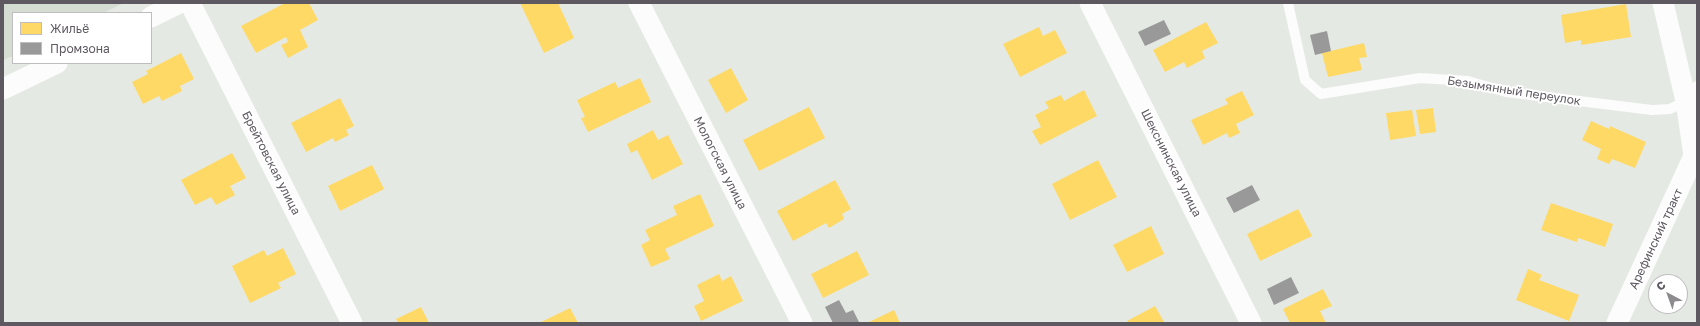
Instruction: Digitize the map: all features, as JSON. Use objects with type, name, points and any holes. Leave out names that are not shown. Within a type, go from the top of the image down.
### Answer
[{"type":"street","points":[[152,16],[179,3]]},
{"type":"street","name":"Брейтовская улица","points":[[190,3],[352,323]]},
{"type":"street","name":"Мологская улица","points":[[639,3],[802,323]]},
{"type":"street","name":"Шекснинская улица","points":[[1090,3],[1251,323]]},
{"type":"street","points":[[1663,3],[1691,94],[1696,159]]},
{"type":"street","points":[[3,89],[55,64]]},
{"type":"street","name":"Арефинский тракт","points":[[1617,323],[1696,159]]},
{"type":"lane","name":"Безымянный переулок","points":[[1288,3],[1305,80],[1321,94],[1420,78],[1468,81],[1506,92],[1652,110],[1670,108],[1691,94]]},
{"type":"shaded area","points":[[3,3],[124,3],[105,12],[12,12],[12,56],[3,60]]},
{"type":"building: Жильё","points":[[285,3],[309,3],[318,20],[300,30],[308,47],[288,58],[281,45],[288,42],[286,37],[256,53],[241,26]]},
{"type":"building: Жильё","points":[[520,3],[558,3],[574,38],[544,53]]},
{"type":"building: Жильё","points":[[1626,4],[1631,37],[1581,45],[1581,40],[1565,43],[1561,15]]},
{"type":"building: Жильё","points":[[1206,22],[1218,43],[1202,51],[1205,58],[1187,68],[1184,62],[1165,72],[1153,50]]},
{"type":"building: Жильё","points":[[1039,27],[1043,36],[1055,30],[1067,53],[1020,77],[1003,44]]},
{"type":"building: Жильё","points":[[1364,43],[1367,57],[1359,58],[1362,70],[1328,77],[1322,53]]},
{"type":"building: Жильё","points":[[181,53],[194,79],[180,86],[182,91],[162,101],[159,96],[143,104],[132,82],[148,74],[146,71]]},
{"type":"building: Жильё","points":[[731,68],[748,100],[726,113],[708,80]]},
{"type":"building: Жильё","points":[[640,78],[651,102],[588,132],[581,118],[585,117],[577,100],[615,82],[618,88]]},
{"type":"building: Жильё","points":[[1084,90],[1097,116],[1040,145],[1032,131],[1041,127],[1035,115],[1049,108],[1045,102],[1061,95],[1064,101]]},
{"type":"building: Жильё","points":[[1242,91],[1254,115],[1236,124],[1240,133],[1229,138],[1227,133],[1203,145],[1191,120],[1228,104],[1225,99]]},
{"type":"building: Жильё","points":[[340,98],[354,126],[346,130],[349,135],[335,142],[333,138],[306,152],[291,123]]},
{"type":"building: Жильё","points":[[809,107],[825,138],[759,171],[743,140]]},
{"type":"building: Жильё","points":[[1433,108],[1436,132],[1420,134],[1416,110]]},
{"type":"building: Жильё","points":[[1412,110],[1416,136],[1390,140],[1386,113]]},
{"type":"building: Жильё","points":[[1591,121],[1609,129],[1610,126],[1646,142],[1635,168],[1612,159],[1609,164],[1597,159],[1601,149],[1582,140]]},
{"type":"building: Жильё","points":[[653,130],[658,140],[668,135],[683,164],[652,180],[637,150],[631,153],[627,144]]},
{"type":"building: Жильё","points":[[232,153],[246,178],[230,186],[235,195],[216,205],[211,197],[195,205],[181,180]]},
{"type":"building: Жильё","points":[[1098,160],[1117,197],[1070,220],[1052,184]]},
{"type":"building: Жильё","points":[[372,165],[384,189],[340,211],[328,186]]},
{"type":"building: Жильё","points":[[835,180],[851,209],[842,214],[844,219],[829,228],[826,223],[793,241],[777,211]]},
{"type":"building: Жильё","points":[[700,194],[714,226],[665,249],[670,259],[651,267],[641,245],[650,240],[645,230],[677,215],[673,206]]},
{"type":"building: Жильё","points":[[1551,203],[1613,224],[1605,247],[1578,238],[1577,242],[1541,230]]},
{"type":"building: Жильё","points":[[1298,209],[1312,236],[1260,261],[1247,234]]},
{"type":"building: Жильё","points":[[1151,226],[1164,254],[1127,272],[1113,245]]},
{"type":"building: Жильё","points":[[283,248],[296,274],[278,283],[281,288],[250,303],[232,266],[264,250],[267,256]]},
{"type":"building: Жильё","points":[[857,251],[869,275],[823,298],[811,274]]},
{"type":"building: Жильё","points":[[1528,269],[1542,275],[1539,280],[1579,295],[1569,321],[1516,300]]},
{"type":"building: Жильё","points":[[719,274],[722,281],[731,276],[743,301],[701,321],[694,306],[704,301],[697,285]]},
{"type":"building: Жильё","points":[[1323,289],[1332,306],[1320,311],[1326,323],[1290,323],[1283,309]]},
{"type":"building: Жильё","points":[[1155,306],[1164,322],[1128,323],[1127,321]]},
{"type":"building: Жильё","points":[[421,307],[429,323],[398,323],[396,319]]},
{"type":"building: Жильё","points":[[570,308],[578,323],[539,323]]},
{"type":"building: Жильё","points":[[894,310],[900,323],[867,323]]},
{"type":"building: Промзона","points":[[1164,20],[1171,34],[1145,46],[1138,32]]},
{"type":"building: Промзона","points":[[1327,31],[1331,51],[1315,55],[1310,35]]},
{"type":"building: Промзона","points":[[1252,185],[1260,200],[1234,213],[1226,198]]},
{"type":"building: Промзона","points":[[1291,277],[1299,293],[1274,305],[1267,289]]},
{"type":"building: Промзона","points":[[839,300],[846,313],[853,310],[859,322],[833,323],[825,307]]}]
